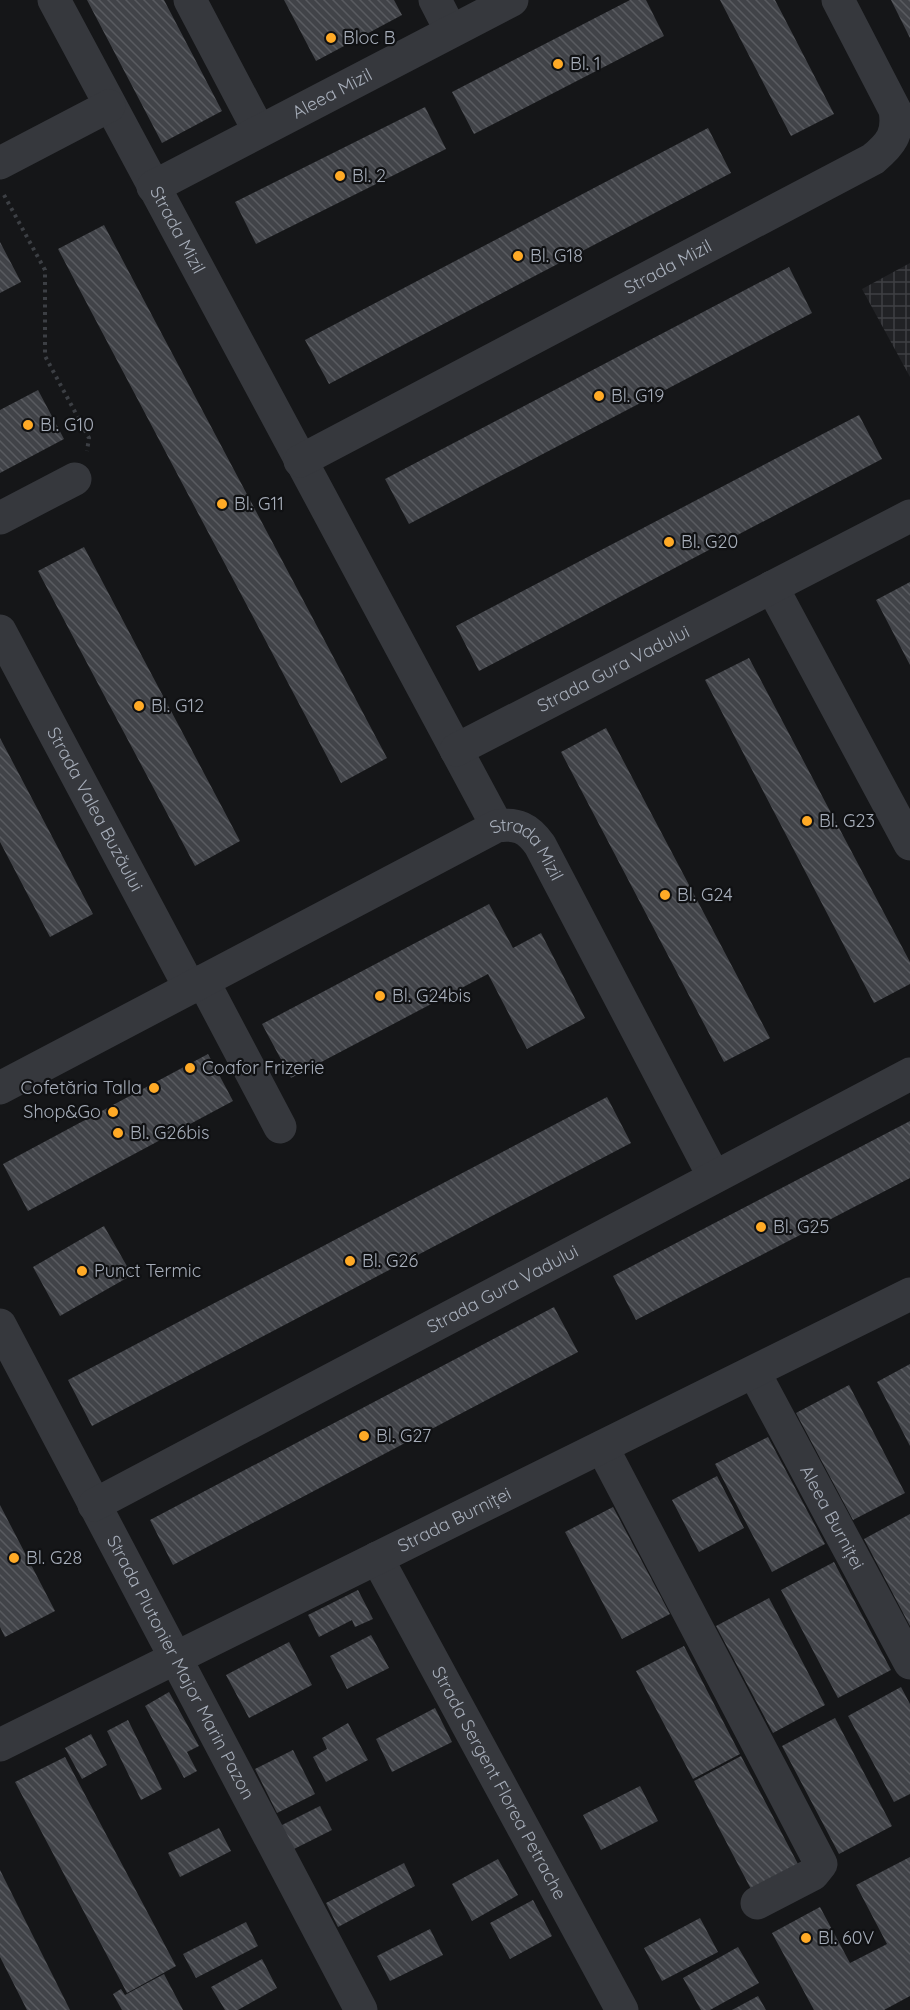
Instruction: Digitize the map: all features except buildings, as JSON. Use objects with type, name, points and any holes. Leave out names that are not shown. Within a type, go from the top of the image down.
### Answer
[{"type":"street","name":"Strada Mizil","points":[[54,0],[497,826],[513,824],[523,828],[533,834],[540,845],[714,1178]]},
{"type":"street","points":[[190,0],[259,131]]},
{"type":"street","points":[[435,0],[451,31]]},
{"type":"street","name":"Aleea Mizil","points":[[153,188],[512,0]]},
{"type":"street","name":"Strada Mizil","points":[[300,461],[873,159],[891,144],[898,126],[895,110],[838,0]]},
{"type":"street","points":[[0,163],[109,106]]},
{"type":"street","points":[[0,518],[75,479]]},
{"type":"street","name":"Strada Gura Vadului","points":[[456,750],[910,516]]},
{"type":"street","points":[[772,587],[910,844]]},
{"type":"street","name":"Strada Valea Buzăului","points":[[0,631],[197,985],[280,1127]]},
{"type":"street","points":[[0,1088],[497,826]]},
{"type":"street","name":"Strada Gura Vadului","points":[[94,1505],[910,1074]]},
{"type":"street","name":"Strada Burniței","points":[[0,1745],[910,1294]]},
{"type":"street","name":"Strada Plutonier Major Marin Pazon","points":[[0,1325],[361,2010]]},
{"type":"street","name":"Aleea Burniței","points":[[754,1372],[910,1663]]},
{"type":"street","points":[[602,1447],[821,1864],[813,1874],[757,1903]]},
{"type":"street","name":"Strada Sergent Florea Petrache","points":[[377,1558],[622,2010]]},
{"type":"path","points":[[0,189],[45,270],[45,356],[88,438],[85,461],[75,479]]},
{"type":"shaded area","points":[[910,263],[910,377],[862,289]]},
{"type":"place","name":"Bloc B","points":[[331,38]]},
{"type":"place","name":"Bl. 1","points":[[558,64]]},
{"type":"place","name":"Bl. 2","points":[[340,176]]},
{"type":"place","name":"Bl. G18","points":[[518,256]]},
{"type":"place","name":"Bl. G19","points":[[599,396]]},
{"type":"place","name":"Bl. G10","points":[[28,425]]},
{"type":"place","name":"Bl. G11","points":[[222,504]]},
{"type":"place","name":"Bl. G20","points":[[669,542]]},
{"type":"place","name":"Bl. G12","points":[[139,706]]},
{"type":"place","name":"Bl. G23","points":[[807,821]]},
{"type":"place","name":"Bl. G24","points":[[665,895]]},
{"type":"place","name":"Bl. G24bis","points":[[380,996]]},
{"type":"place","name":"Coafor Frizerie","points":[[190,1068]]},
{"type":"place","name":"Cofetăria Talla","points":[[154,1088]]},
{"type":"place","name":"Shop&Go","points":[[113,1112]]},
{"type":"place","name":"Bl. G26bis","points":[[118,1133]]},
{"type":"place","name":"Bl. G25","points":[[761,1227]]},
{"type":"place","name":"Bl. G26","points":[[350,1261]]},
{"type":"place","name":"Punct Termic","points":[[82,1271]]},
{"type":"place","name":"Bl. G27","points":[[364,1436]]},
{"type":"place","name":"Bl. G28","points":[[14,1558]]},
{"type":"place","name":"Bl. 60V","points":[[806,1938]]}]
